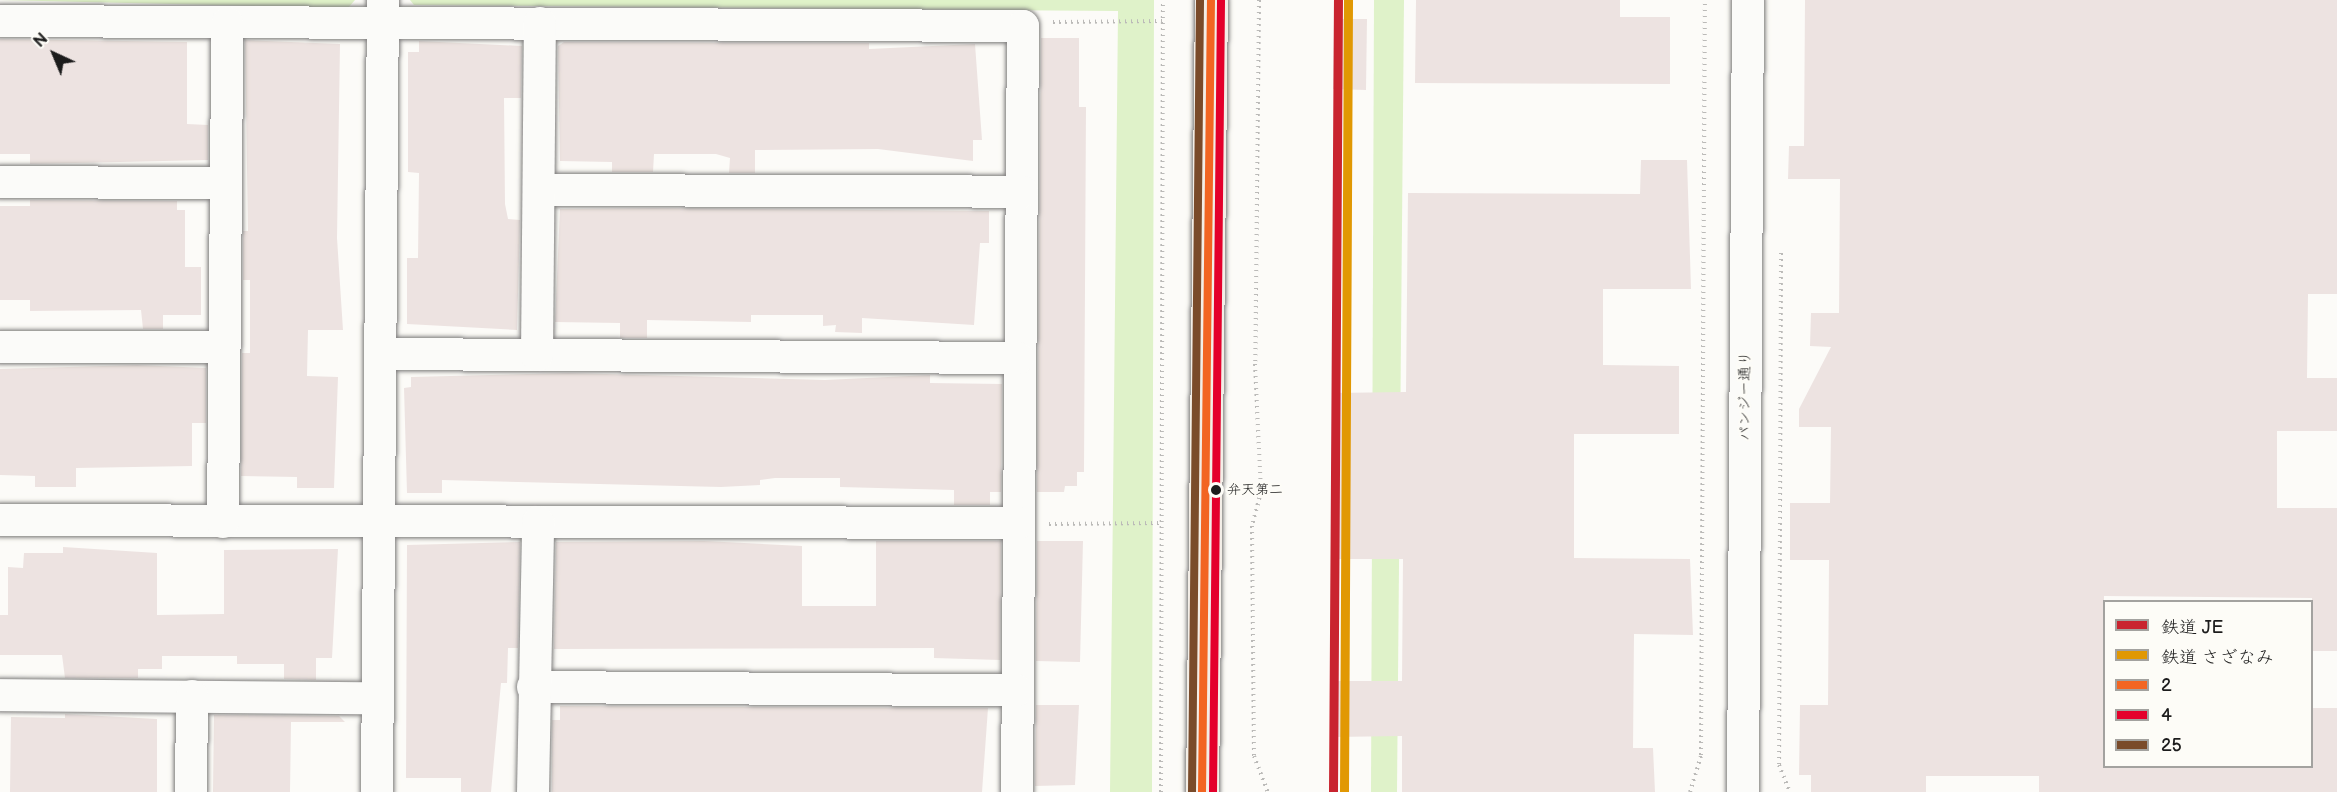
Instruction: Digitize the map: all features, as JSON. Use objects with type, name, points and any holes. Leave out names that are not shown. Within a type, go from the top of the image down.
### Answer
[{"type":"main road","points":[[1202,792],[1211,0]]},
{"type":"street","name":"パンジー通り","points":[[1743,792],[1748,0]]},
{"type":"street","points":[[377,792],[383,11]]},
{"type":"street","points":[[0,21],[227,23],[383,11],[540,23],[1023,26],[1018,358],[1017,792]]},
{"type":"street","points":[[223,522],[227,23]]},
{"type":"street","points":[[537,355],[540,23]]},
{"type":"street","points":[[0,182],[225,183]]},
{"type":"street","points":[[540,190],[1022,192]]},
{"type":"street","points":[[0,347],[223,347]]},
{"type":"street","points":[[382,354],[1018,358]]},
{"type":"street","points":[[0,520],[1018,523]]},
{"type":"street","points":[[533,792],[533,687],[538,522]]},
{"type":"street","points":[[533,687],[1017,690]]},
{"type":"street","points":[[0,695],[378,698]]},
{"type":"street","points":[[191,792],[192,696]]},
{"type":"path","points":[[1161,792],[1163,0]]},
{"type":"path","points":[[1259,0],[1255,364],[1261,492],[1252,526],[1254,756],[1268,792]]},
{"type":"path","points":[[1690,792],[1701,755],[1705,0]]},
{"type":"path","points":[[1023,26],[1163,21]]},
{"type":"path","points":[[1781,239],[1779,765],[1790,792]]},
{"type":"path","points":[[1018,523],[1160,523]]},
{"type":"green space","points":[[0,0],[355,0],[348,8]]},
{"type":"green space","points":[[410,0],[1154,0],[1152,792],[1110,792],[1118,11],[414,5]]},
{"type":"green space","points":[[1374,0],[1404,0],[1397,792],[1371,792]]},
{"type":"building","points":[[1416,0],[1620,0],[1620,17],[1670,17],[1670,84],[1415,83]]},
{"type":"building","points":[[1805,0],[2337,0],[2337,294],[2308,294],[2307,378],[2337,378],[2337,431],[2277,431],[2277,508],[2337,508],[2337,651],[2313,651],[2312,598],[2104,596],[2103,768],[2313,768],[2313,708],[2337,708],[2337,792],[2039,792],[2039,776],[1926,776],[1926,792],[1811,792],[1811,775],[1799,775],[1800,705],[1828,705],[1829,560],[1790,560],[1790,503],[1830,503],[1831,427],[1799,427],[1799,409],[1831,347],[1810,346],[1811,313],[1839,313],[1840,179],[1788,179],[1789,146],[1804,146]]},
{"type":"building","points":[[1334,19],[1367,19],[1366,90],[1333,89]]},
{"type":"building","points":[[1041,38],[1079,38],[1079,107],[1086,107],[1084,472],[1077,472],[1077,486],[1065,486],[1064,492],[1037,492]]},
{"type":"building","points":[[0,39],[187,42],[187,124],[208,125],[208,160],[30,164],[30,154],[0,154]]},
{"type":"building","points":[[245,40],[340,44],[337,238],[343,330],[308,330],[307,376],[338,377],[334,488],[297,488],[297,477],[241,476],[242,353],[250,353],[250,280],[243,280],[243,231],[248,231]]},
{"type":"building","points":[[419,41],[522,46],[521,98],[504,98],[505,204],[508,219],[520,220],[517,330],[407,324],[407,258],[418,258],[419,173],[408,172],[408,52],[419,52]]},
{"type":"building","points":[[564,42],[869,43],[869,49],[975,44],[982,140],[973,140],[973,161],[878,149],[755,150],[755,173],[729,173],[730,158],[716,154],[654,154],[653,172],[612,172],[612,162],[560,161],[558,46]]},
{"type":"building","points":[[1641,160],[1687,160],[1691,289],[1603,289],[1603,365],[1679,366],[1679,434],[1574,434],[1574,558],[1690,559],[1693,635],[1634,634],[1633,748],[1653,748],[1655,792],[1402,792],[1402,736],[1334,737],[1334,681],[1402,681],[1403,559],[1331,559],[1331,477],[1333,393],[1406,392],[1408,193],[1640,194]]},
{"type":"building","points":[[30,200],[177,201],[177,210],[185,210],[185,267],[201,267],[201,315],[163,315],[163,329],[143,329],[141,310],[30,311],[30,300],[0,300],[0,206],[30,206]]},
{"type":"building","points":[[560,209],[989,211],[989,243],[980,243],[974,325],[862,318],[862,333],[835,332],[836,325],[823,326],[823,315],[751,315],[751,322],[647,320],[647,338],[620,338],[620,323],[555,322]]},
{"type":"building","points":[[137,365],[206,368],[206,423],[192,423],[192,466],[76,468],[76,487],[35,487],[35,476],[0,475],[0,369]]},
{"type":"building","points":[[568,373],[825,380],[930,375],[930,383],[1002,384],[1001,492],[990,492],[990,505],[954,505],[954,490],[840,487],[840,478],[775,478],[760,480],[760,485],[721,487],[442,480],[442,493],[407,493],[404,388],[411,387],[411,377]]},
{"type":"building","points":[[704,541],[802,546],[802,606],[876,606],[876,541],[1001,541],[1000,660],[934,658],[934,648],[554,649],[556,542]]},
{"type":"building","points":[[1037,541],[1083,541],[1080,662],[1036,661]]},
{"type":"building","points":[[520,542],[518,648],[508,648],[507,683],[501,683],[491,792],[461,792],[461,778],[406,778],[407,545]]},
{"type":"building","points":[[63,547],[157,553],[157,615],[224,614],[224,550],[338,549],[332,658],[316,658],[316,680],[284,679],[284,664],[237,664],[237,656],[162,656],[162,669],[138,669],[138,678],[65,678],[62,655],[0,655],[0,615],[8,615],[8,567],[23,568],[24,553],[63,553]]},
{"type":"building","points":[[1036,705],[1079,705],[1075,785],[1035,786]]},
{"type":"building","points":[[560,706],[988,708],[982,792],[552,792],[552,720],[560,720]]},
{"type":"building","points":[[65,714],[157,719],[157,792],[10,792],[11,717],[65,718]]},
{"type":"building","points":[[214,715],[339,716],[345,722],[291,722],[290,792],[213,792]]},
{"type":"rail line","name":"JE","points":[[1333,792],[1338,0]]},
{"type":"rail line","name":"さざなみ","points":[[1344,792],[1348,0]]},
{"type":"transit line","name":"25","points":[[1192,792],[1200,0]]},
{"type":"transit line","name":"2","points":[[1202,792],[1211,0]]},
{"type":"transit line","name":"4","points":[[1213,792],[1221,0]]},
{"type":"place","name":"弁天第二","points":[[1216,490]]}]
